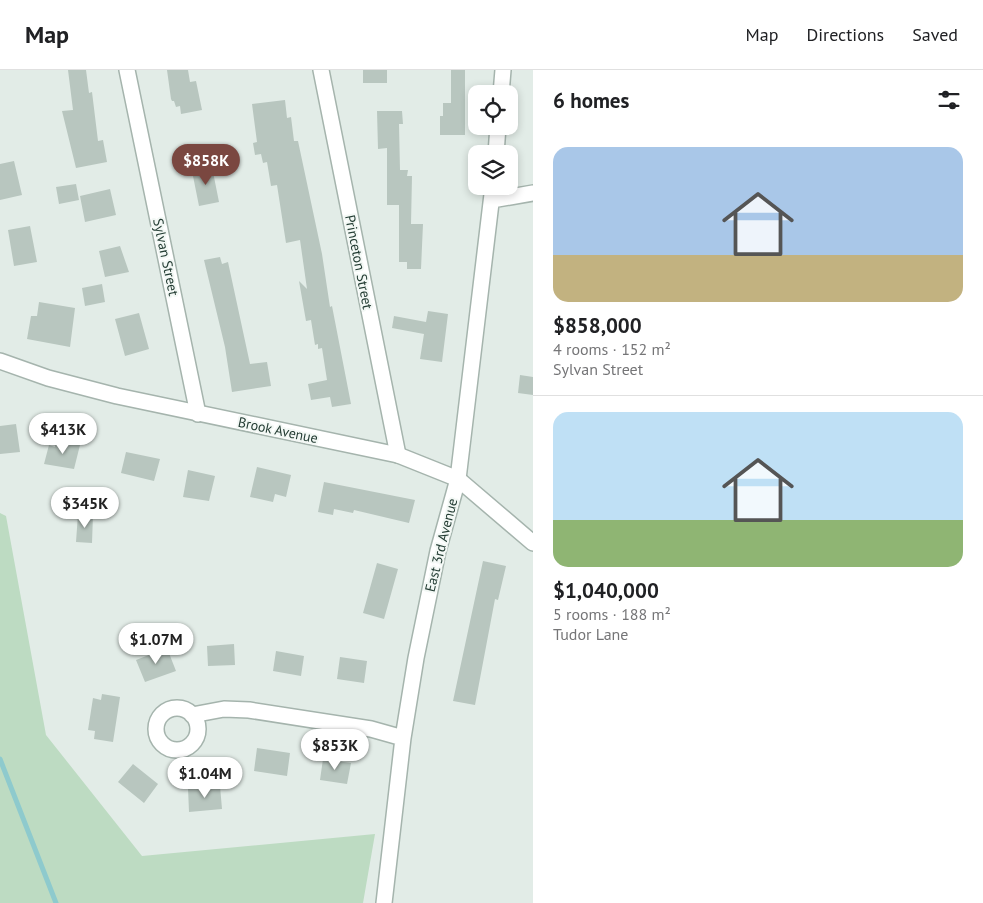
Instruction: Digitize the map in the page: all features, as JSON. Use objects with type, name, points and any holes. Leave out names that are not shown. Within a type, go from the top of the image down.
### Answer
[{"type":"street","name":"Sylvan Street","points":[[127,70],[198,414]]},
{"type":"street","name":"Princeton Street","points":[[321,70],[398,455]]},
{"type":"street","points":[[502,85],[503,70]]},
{"type":"street","points":[[518,193],[533,193]]},
{"type":"street","name":"East 3rd Avenue","points":[[384,903],[403,738],[438,551],[458,479],[492,195]]},
{"type":"street","name":"Brook Avenue","points":[[0,361],[48,378],[117,396],[398,455],[458,479],[533,543]]},
{"type":"street","points":[[192,715],[224,709],[249,710],[371,729],[403,738]]},
{"type":"green space","points":[[0,513],[6,516],[46,735],[142,856],[375,834],[363,903],[0,903]]},
{"type":"building","points":[[68,70],[86,70],[89,93],[92,92],[98,141],[103,140],[107,162],[76,168],[62,111],[73,110]]},
{"type":"building","points":[[167,70],[188,70],[190,82],[196,81],[202,110],[181,114],[180,106],[176,107],[171,99]]},
{"type":"building","points":[[363,70],[387,70],[387,83],[363,83]]},
{"type":"building","points":[[451,70],[465,70],[465,135],[440,135],[440,116],[443,116],[443,103],[451,103]]},
{"type":"building","points":[[285,100],[287,118],[291,117],[294,141],[298,141],[351,404],[332,407],[330,397],[311,400],[308,384],[327,380],[322,348],[318,349],[318,344],[315,345],[311,320],[306,321],[299,281],[307,289],[300,240],[286,243],[277,185],[271,186],[267,162],[263,163],[261,154],[255,155],[253,143],[257,142],[252,104]]},
{"type":"building","points":[[377,111],[402,111],[403,124],[399,124],[400,170],[408,170],[407,176],[412,176],[411,224],[423,224],[421,269],[407,269],[407,262],[399,262],[399,205],[387,205],[387,148],[378,149]]},
{"type":"building","points":[[14,161],[22,195],[0,200],[0,164]]},
{"type":"building","points":[[212,167],[219,202],[199,206],[192,171]]},
{"type":"building","points":[[76,184],[79,200],[59,204],[56,187]]},
{"type":"building","points":[[110,189],[116,215],[85,222],[80,196]]},
{"type":"building","points":[[30,226],[37,262],[14,266],[8,230]]},
{"type":"building","points":[[120,246],[129,272],[105,277],[99,251]]},
{"type":"building","points":[[220,257],[222,264],[228,262],[250,364],[267,362],[271,386],[232,392],[225,347],[204,260]]},
{"type":"building","points":[[102,284],[105,302],[85,306],[82,288]]},
{"type":"building","points":[[39,302],[75,308],[70,347],[27,339],[31,316],[37,316]]},
{"type":"building","points":[[428,311],[448,314],[442,362],[420,359],[424,334],[392,328],[394,316],[426,322]]},
{"type":"building","points":[[139,313],[149,349],[125,356],[115,319]]},
{"type":"building","points":[[520,375],[533,377],[533,395],[518,393]]},
{"type":"building","points":[[16,424],[20,452],[0,454],[0,426]]},
{"type":"building","points":[[56,439],[80,445],[74,469],[44,464],[49,445],[55,447]]},
{"type":"building","points":[[126,452],[160,459],[154,481],[121,473]]},
{"type":"building","points":[[257,467],[291,475],[286,497],[275,494],[273,502],[250,497]]},
{"type":"building","points":[[188,470],[215,476],[209,501],[183,497]]},
{"type":"building","points":[[324,482],[415,500],[409,523],[354,510],[353,513],[334,509],[333,515],[318,512]]},
{"type":"building","points":[[78,514],[93,515],[92,543],[76,542]]},
{"type":"building","points":[[483,561],[506,566],[498,600],[495,599],[475,705],[453,701]]},
{"type":"building","points":[[377,563],[398,569],[384,619],[363,613]]},
{"type":"building","points":[[234,644],[235,665],[208,666],[207,646]]},
{"type":"building","points":[[167,648],[176,671],[145,682],[136,660]]},
{"type":"building","points":[[276,651],[304,656],[301,676],[273,671]]},
{"type":"building","points":[[340,657],[367,661],[364,683],[337,679]]},
{"type":"building","points":[[102,694],[120,697],[113,742],[94,739],[95,731],[88,730],[93,698],[101,700]]},
{"type":"building","points":[[257,748],[290,753],[287,776],[254,771]]},
{"type":"building","points":[[323,759],[351,763],[347,784],[320,780]]},
{"type":"building","points":[[133,764],[158,784],[144,803],[118,782]]},
{"type":"building","points":[[220,786],[222,809],[189,812],[188,788]]},
{"type":"waterway","points":[[0,759],[56,903]]}]
